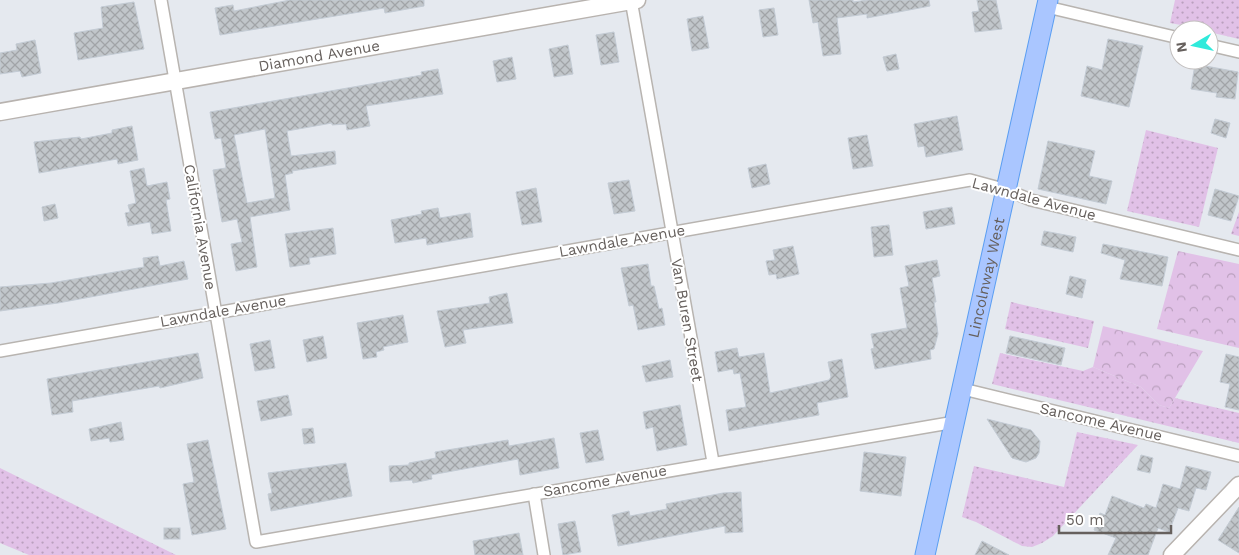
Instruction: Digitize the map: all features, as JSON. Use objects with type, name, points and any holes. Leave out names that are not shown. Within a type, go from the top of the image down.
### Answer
[{"type":"main road","name":"Lincolnway West","points":[[925,555],[1047,4]]},
{"type":"street","name":"California Avenue","points":[[161,0],[256,542]]},
{"type":"street","name":"Diamond Avenue","points":[[0,112],[633,0]]},
{"type":"street","name":"Van Buren Street","points":[[633,0],[671,232],[714,462]]},
{"type":"street","points":[[1047,4],[1169,35]]},
{"type":"street","points":[[1219,48],[1239,52]]},
{"type":"street","name":"Lawndale Avenue","points":[[0,351],[970,180],[1007,190],[1031,200],[1239,250]]},
{"type":"street","name":"Sancome Avenue","points":[[963,388],[1239,456]]},
{"type":"street","name":"Sancome Avenue","points":[[256,542],[955,422]]},
{"type":"street","points":[[1172,555],[1237,489]]},
{"type":"street","points":[[534,494],[544,555]]},
{"type":"green space","points":[[1175,0],[1239,0],[1239,39],[1219,34],[1219,20],[1171,20]]},
{"type":"green space","points":[[1146,130],[1218,148],[1199,227],[1127,211]]},
{"type":"green space","points":[[1239,212],[1239,236],[1231,234]]},
{"type":"green space","points":[[1178,251],[1239,264],[1239,348],[1157,329]]},
{"type":"green space","points":[[1011,302],[1094,321],[1088,348],[1005,329]]},
{"type":"green space","points":[[1103,326],[1203,351],[1169,408],[1159,405],[1141,387],[1093,367]]},
{"type":"green space","points":[[1000,353],[1083,371],[1093,367],[1141,387],[1159,405],[1169,408],[1175,398],[1239,413],[1239,443],[992,384]]},
{"type":"green space","points":[[1077,432],[1138,445],[1053,536],[1032,547],[1022,546],[976,522],[962,517],[974,466],[1064,487]]},
{"type":"green space","points":[[0,468],[176,555],[29,555],[0,543]]},
{"type":"building","points":[[290,0],[424,0],[424,6],[385,13],[384,8],[220,35],[215,8],[233,5],[234,11]]},
{"type":"building","points":[[809,0],[853,0],[853,2],[868,0],[929,0],[930,6],[867,18],[867,14],[837,18],[841,54],[823,56],[818,22],[813,23]]},
{"type":"building","points":[[977,0],[996,0],[1002,29],[975,32],[972,12],[979,11]]},
{"type":"building","points":[[134,2],[144,49],[78,60],[74,33],[103,28],[101,7]]},
{"type":"building","points":[[774,8],[778,35],[763,37],[759,10]]},
{"type":"building","points":[[703,16],[709,48],[692,51],[687,19]]},
{"type":"building","points":[[614,32],[619,62],[601,65],[596,35]]},
{"type":"building","points":[[1108,39],[1143,46],[1129,107],[1081,96],[1087,66],[1102,70]]},
{"type":"building","points":[[35,40],[41,73],[22,77],[20,71],[0,74],[0,53],[17,50],[16,44]]},
{"type":"building","points":[[568,45],[573,74],[554,77],[549,49]]},
{"type":"building","points":[[896,54],[899,69],[887,71],[883,57]]},
{"type":"building","points":[[512,57],[516,79],[497,82],[493,61]]},
{"type":"building","points":[[1219,68],[1238,72],[1235,99],[1216,97],[1217,93],[1191,89],[1194,70],[1219,70]]},
{"type":"building","points":[[438,69],[443,94],[366,106],[370,126],[347,130],[346,124],[332,125],[332,123],[287,131],[291,156],[335,151],[336,164],[292,171],[293,173],[285,175],[290,210],[250,217],[257,267],[236,271],[231,244],[242,242],[237,219],[222,222],[213,170],[226,168],[221,138],[215,139],[210,112],[422,75],[421,72]],"holes":[[[265,129],[275,198],[247,203],[234,135]]]},
{"type":"building","points":[[957,116],[963,150],[926,157],[924,146],[918,147],[914,124]]},
{"type":"building","points":[[1215,119],[1230,123],[1226,138],[1211,133]]},
{"type":"building","points":[[132,126],[138,160],[118,164],[117,159],[39,173],[34,142],[80,137],[81,139],[112,133],[112,130]]},
{"type":"building","points":[[867,135],[873,166],[853,169],[848,138]]},
{"type":"building","points":[[1048,141],[1095,151],[1089,176],[1112,181],[1106,204],[1038,189]]},
{"type":"building","points":[[766,164],[770,184],[752,188],[748,168]]},
{"type":"building","points":[[144,168],[147,186],[167,182],[170,199],[166,200],[171,231],[152,234],[150,222],[128,226],[125,213],[130,212],[128,205],[136,203],[130,171]]},
{"type":"building","points":[[629,180],[635,211],[614,214],[608,183]]},
{"type":"building","points":[[536,188],[542,222],[522,225],[516,192]]},
{"type":"building","points":[[1215,189],[1239,196],[1231,221],[1208,215]]},
{"type":"building","points":[[55,204],[58,218],[44,221],[42,207]]},
{"type":"building","points":[[952,207],[955,224],[926,229],[923,212]]},
{"type":"building","points":[[438,208],[440,218],[470,213],[473,237],[427,245],[426,238],[395,243],[391,220],[422,214],[421,211]]},
{"type":"building","points":[[889,225],[893,255],[874,257],[871,227]]},
{"type":"building","points":[[333,228],[336,254],[309,258],[310,264],[290,267],[285,234]]},
{"type":"building","points":[[1044,231],[1076,237],[1073,252],[1041,245]]},
{"type":"building","points":[[1103,244],[1168,257],[1162,286],[1120,279],[1125,260],[1101,253]]},
{"type":"building","points":[[793,246],[799,274],[777,279],[776,274],[769,275],[766,261],[775,260],[773,250]]},
{"type":"building","points":[[158,256],[160,266],[184,261],[188,279],[58,303],[0,311],[0,287],[51,283],[144,267],[143,258]]},
{"type":"building","points":[[937,260],[940,276],[932,278],[938,334],[934,349],[930,350],[931,359],[875,369],[871,349],[874,348],[871,334],[907,328],[900,288],[909,286],[905,266]]},
{"type":"building","points":[[648,264],[651,286],[654,286],[659,309],[662,308],[665,325],[638,330],[633,305],[629,306],[621,268]]},
{"type":"building","points":[[1070,276],[1086,280],[1082,298],[1066,294]]},
{"type":"building","points":[[507,293],[513,323],[463,330],[466,343],[445,347],[437,311],[490,303],[489,297]]},
{"type":"building","points":[[403,315],[408,342],[383,347],[384,350],[376,352],[377,357],[363,359],[357,323]]},
{"type":"building","points":[[323,336],[327,358],[307,362],[303,340]]},
{"type":"building","points":[[1010,336],[1065,348],[1061,365],[1006,353]]},
{"type":"building","points":[[270,340],[275,368],[255,371],[250,344]]},
{"type":"building","points":[[737,348],[739,357],[764,353],[770,393],[829,380],[831,377],[828,362],[842,359],[848,397],[817,403],[819,415],[729,431],[726,410],[746,407],[740,373],[734,374],[733,369],[718,372],[715,352]]},
{"type":"building","points":[[198,353],[203,378],[160,388],[159,386],[72,401],[73,412],[52,415],[47,379]]},
{"type":"building","points":[[1226,354],[1239,357],[1239,410],[1225,407],[1230,384],[1220,382]]},
{"type":"building","points":[[670,360],[673,377],[646,382],[642,366]]},
{"type":"building","points":[[288,395],[292,415],[261,421],[257,401]]},
{"type":"building","points":[[680,405],[687,445],[657,451],[653,427],[646,429],[643,412]]},
{"type":"building","points":[[987,419],[1031,430],[1040,441],[1039,453],[1036,458],[1026,462],[1012,458]]},
{"type":"building","points":[[121,422],[124,440],[110,442],[109,438],[91,441],[89,429]]},
{"type":"building","points":[[313,428],[315,443],[304,444],[302,429]]},
{"type":"building","points":[[598,430],[604,460],[586,463],[580,433]]},
{"type":"building","points":[[554,438],[559,468],[520,475],[518,459],[431,475],[432,479],[413,483],[412,480],[390,482],[389,466],[409,465],[409,463],[436,458],[435,452],[508,440],[509,446]]},
{"type":"building","points":[[208,440],[226,529],[192,535],[183,484],[194,482],[187,444]]},
{"type":"building","points":[[864,452],[906,457],[901,496],[860,491]]},
{"type":"building","points":[[1141,455],[1153,458],[1150,473],[1137,470]]},
{"type":"building","points":[[346,463],[352,496],[271,511],[268,494],[272,493],[268,473]]},
{"type":"building","points":[[1186,466],[1211,472],[1206,490],[1196,488],[1189,511],[1178,508],[1169,532],[1158,528],[1148,555],[1108,555],[1116,538],[1094,530],[1100,513],[1105,515],[1112,496],[1144,508],[1146,504],[1156,508],[1163,484],[1180,489]]},
{"type":"building","points":[[741,492],[743,532],[725,533],[725,526],[618,546],[612,515],[629,511],[630,516],[667,509],[666,504],[723,493]]},
{"type":"building","points":[[1239,507],[1239,553],[1218,540]]},
{"type":"building","points":[[575,521],[581,552],[563,555],[558,524]]},
{"type":"building","points":[[164,528],[180,528],[180,539],[164,539]]},
{"type":"building","points":[[519,533],[523,555],[475,555],[473,541]]},
{"type":"building","points":[[982,541],[1009,555],[975,555]]}]
